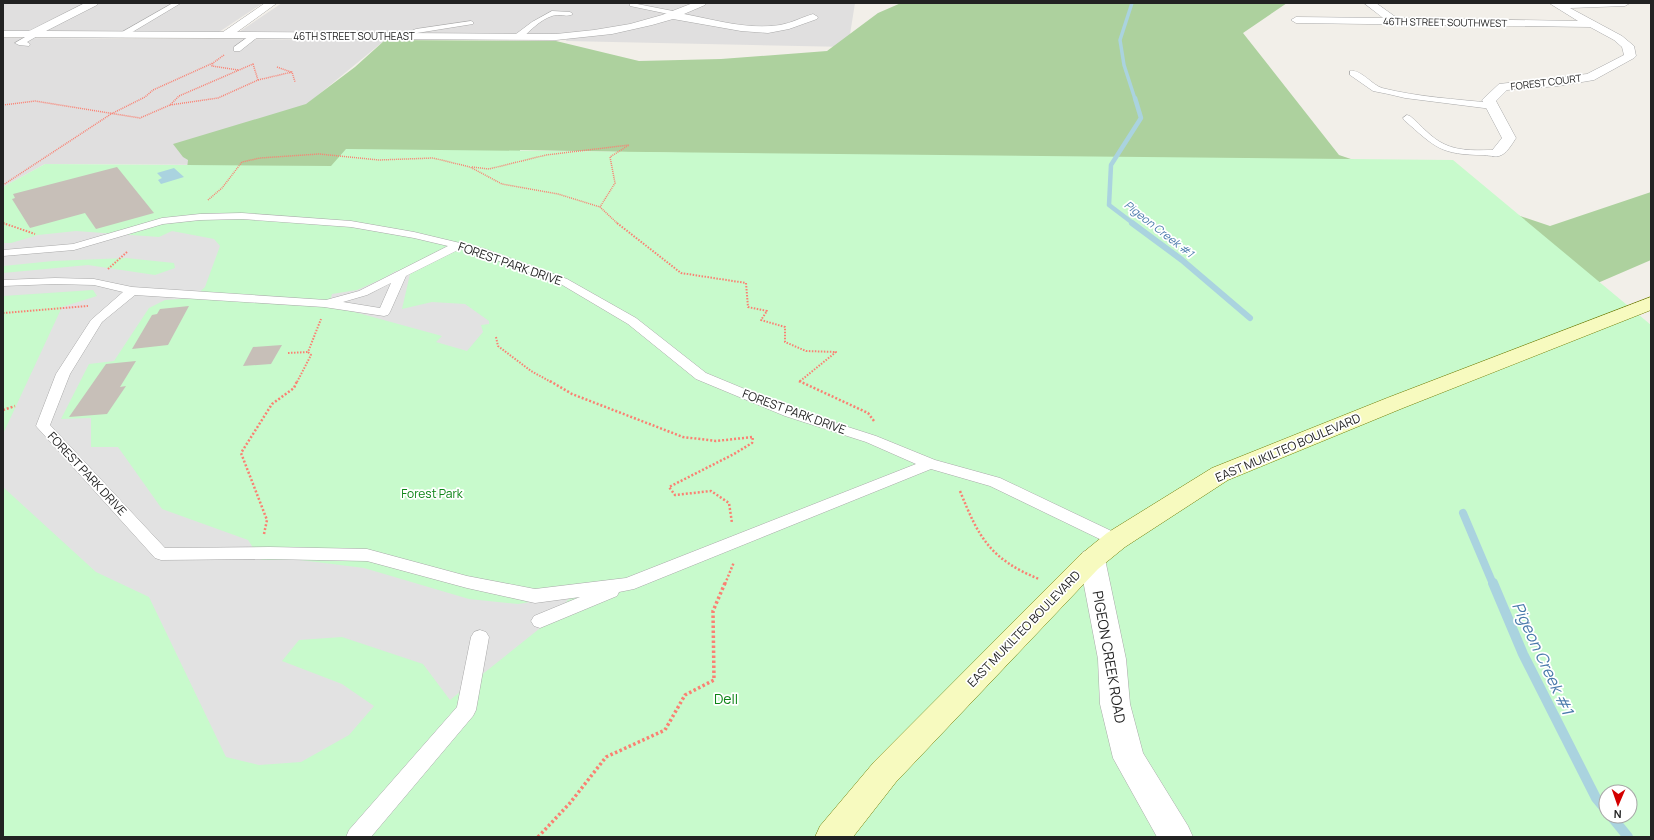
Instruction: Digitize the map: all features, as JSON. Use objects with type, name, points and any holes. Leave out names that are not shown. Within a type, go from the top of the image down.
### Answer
[{"type":"main road","name":"EAST MUKILTEO BOULEVARD","points":[[832,837],[885,772],[1092,559],[1116,540],[1220,474],[1395,403],[1651,303]]},
{"type":"street","points":[[31,38],[93,3]]},
{"type":"street","points":[[224,36],[272,3]]},
{"type":"street","name":"46TH STREET SOUTHEAST","points":[[3,34],[31,38],[121,35],[556,37],[615,31],[676,15],[701,3]]},
{"type":"street","points":[[1369,3],[1395,22]]},
{"type":"street","points":[[1556,4],[1625,3]]},
{"type":"street","points":[[1556,4],[1593,24]]},
{"type":"street","points":[[676,15],[738,28],[753,29],[783,28],[814,17]]},
{"type":"street","name":"46TH STREET SOUTHWEST","points":[[1296,20],[1593,24]]},
{"type":"street","name":"FOREST COURT","points":[[1492,106],[1489,100],[1503,87],[1558,82],[1590,77],[1630,56],[1628,46],[1618,38],[1593,24]]},
{"type":"street","points":[[1492,106],[1509,138],[1497,153]]},
{"type":"street","name":"PIGEON CREEK ROAD","points":[[1092,559],[1112,659],[1115,704],[1129,758],[1176,837]]},
{"type":"lane","points":[[121,35],[178,3]]},
{"type":"lane","points":[[632,5],[676,15]]},
{"type":"lane","points":[[519,36],[534,23],[552,13],[570,14]]},
{"type":"lane","points":[[403,36],[416,31],[471,23]]},
{"type":"lane","points":[[237,50],[255,36]]},
{"type":"lane","points":[[1353,73],[1376,89],[1388,92],[1405,96],[1492,106]]},
{"type":"lane","points":[[1407,118],[1434,142],[1442,146],[1465,151],[1497,153]]},
{"type":"lane","name":"FOREST PARK DRIVE","points":[[3,253],[74,248],[162,221],[200,217],[242,216],[351,224],[414,235],[481,251],[563,281],[632,321],[701,376],[790,413],[871,439],[930,464],[995,482],[1116,540]]},
{"type":"lane","points":[[324,303],[363,293],[458,246]]},
{"type":"lane","points":[[3,283],[94,282],[132,292],[192,294],[324,303],[384,312],[402,274]]},
{"type":"lane","name":"FOREST PARK DRIVE","points":[[132,292],[97,320],[63,374],[43,426],[161,554],[269,553],[367,556],[467,582],[536,596],[628,584]]},
{"type":"lane","points":[[540,621],[628,584],[930,464]]},
{"type":"lane","points":[[357,837],[466,710],[480,637]]},
{"type":"path","points":[[3,185],[112,114],[145,97],[153,90],[213,63]]},
{"type":"path","points":[[170,105],[179,96],[253,64],[258,80]]},
{"type":"path","points":[[277,67],[292,72]]},
{"type":"path","points":[[3,105],[35,101],[140,118],[170,105],[218,98],[258,80],[292,72]]},
{"type":"path","points":[[292,72],[294,82]]},
{"type":"path","points":[[205,203],[222,188],[242,162],[260,158],[319,154],[379,160],[433,158],[470,167],[489,168],[546,155],[629,145],[610,157],[615,183],[606,194],[600,207]]},
{"type":"path","points":[[470,167],[502,184],[558,194],[600,207],[618,224],[681,273],[746,283],[748,307],[767,311],[760,320],[785,327],[785,342],[806,351],[836,352],[798,382],[868,413],[874,422],[871,439]]},
{"type":"path","points":[[3,223],[35,234],[42,233]]},
{"type":"path","points":[[94,282],[127,252]]},
{"type":"path","points":[[266,540],[264,535],[267,520],[241,453],[272,404],[294,388],[311,355],[308,352],[323,313],[324,303]]},
{"type":"path","points":[[3,313],[50,308],[116,304]]},
{"type":"path","points":[[288,353],[308,352]]},
{"type":"path","points":[[3,410],[15,406]]},
{"type":"path","points":[[948,469],[958,485],[973,523],[988,547],[1023,573],[1064,588]]},
{"type":"shaded area","points":[[3,3],[263,3],[219,32],[3,31]]},
{"type":"shaded area","points":[[282,3],[855,3],[848,47],[566,41],[569,34],[236,34]]},
{"type":"shaded area","points":[[3,38],[385,40],[233,165],[45,164],[3,187]]},
{"type":"shaded area","points":[[76,231],[159,237],[172,231],[214,239],[220,246],[205,287],[193,298],[165,300],[149,308],[114,361],[89,364],[61,419],[91,418],[91,447],[118,447],[162,509],[248,540],[261,560],[300,560],[364,568],[469,599],[518,604],[573,595],[539,629],[450,700],[423,664],[342,637],[299,640],[282,661],[342,684],[374,706],[349,735],[301,762],[259,765],[226,757],[149,597],[96,572],[3,487],[3,434],[62,307],[97,296],[93,290],[3,296],[3,273],[88,265],[155,275],[175,268],[174,263],[126,258],[53,261],[3,266],[3,243],[11,243],[38,235]]},
{"type":"shaded area","points":[[396,271],[410,274],[402,309],[432,302],[465,304],[489,321],[489,324],[481,325],[483,332],[467,351],[436,342],[442,336],[329,305],[332,294],[357,290]]},
{"type":"green space","points":[[901,3],[1287,3],[1243,33],[1339,155],[1550,226],[1651,192],[1651,260],[1431,355],[185,186],[188,160],[183,157],[173,144],[306,104],[355,67],[385,40],[556,41],[639,61],[721,59],[827,51],[878,13]],"holes":[[[520,150],[1210,163],[1211,164]]]},
{"type":"green space","name":"Forest Park","points":[[346,149],[1453,160],[1651,325],[1651,837],[3,837],[3,187],[45,164],[331,166]]},
{"type":"water","points":[[174,168],[184,177],[161,184],[158,180],[162,178],[157,173]]},
{"type":"building","points":[[117,167],[154,213],[96,229],[85,213],[30,228],[12,199],[15,198],[13,194]]},
{"type":"building","points":[[189,306],[168,345],[132,349],[152,315],[157,314],[160,309]]},
{"type":"building","points":[[282,345],[271,364],[243,366],[253,347]]},
{"type":"building","points":[[136,361],[120,387],[126,386],[107,414],[69,417],[106,364]]},
{"type":"waterway","name":"Pigeon Creek #1","points":[[1132,3],[1120,40],[1124,65],[1135,99]]},
{"type":"waterway","name":"Pigeon Creek #1","points":[[1134,224],[1109,205],[1111,165],[1141,118],[1135,98]]},
{"type":"waterway","name":"Pigeon Creek #1","points":[[1132,223],[1182,260],[1250,318]]},
{"type":"waterway","name":"Pigeon Creek #1","points":[[1463,513],[1493,584]]},
{"type":"waterway","name":"Pigeon Creek #1","points":[[1493,583],[1523,654],[1598,800]]},
{"type":"waterway","name":"Pigeon Creek #1","points":[[1617,824],[1628,837]]},
{"type":"park label","name":"Dell","points":[[726,699]]}]
